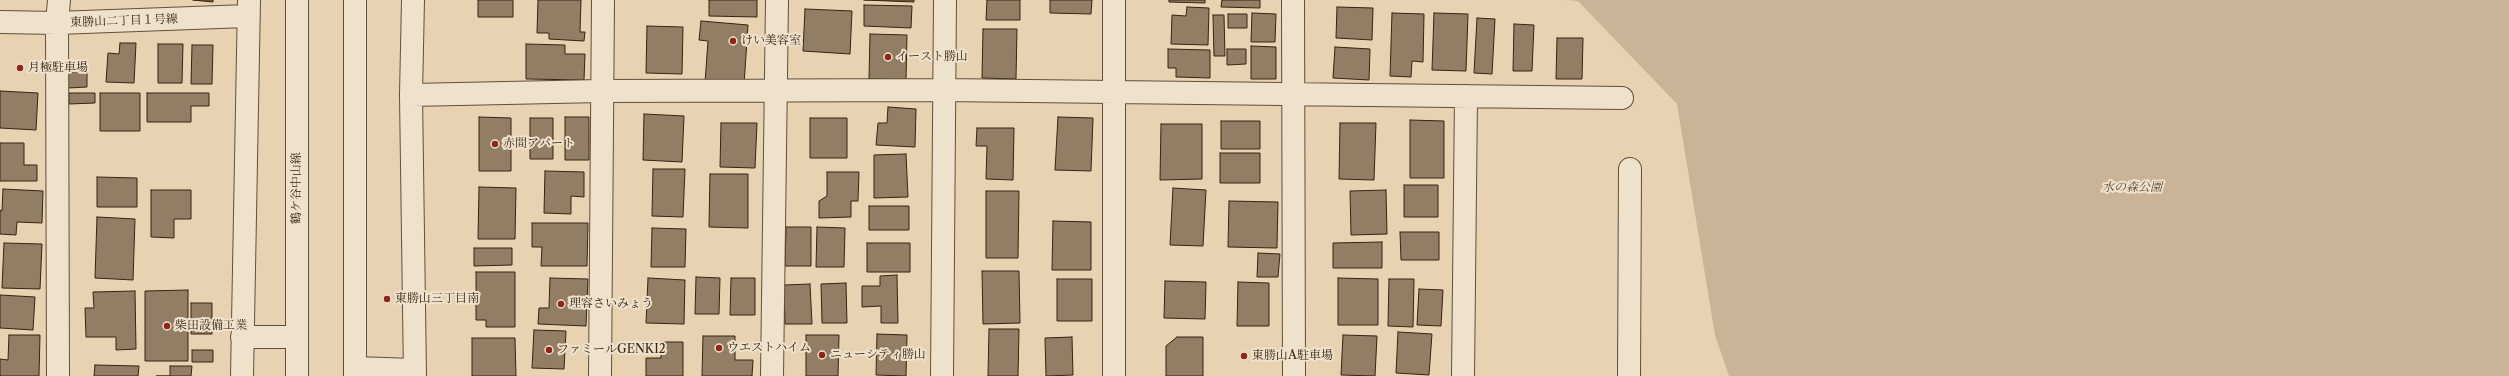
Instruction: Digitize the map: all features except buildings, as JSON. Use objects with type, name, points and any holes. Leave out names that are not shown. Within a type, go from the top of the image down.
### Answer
[{"type":"street","points":[[58,376],[57,23],[59,0]]},
{"type":"street","name":"鶴ケ谷中山線","points":[[297,0],[297,376]]},
{"type":"street","points":[[355,0],[355,372],[415,373],[411,95],[413,0]]},
{"type":"street","points":[[600,376],[601,91],[603,0]]},
{"type":"street","points":[[772,376],[777,0]]},
{"type":"street","points":[[942,376],[945,0]]},
{"type":"street","points":[[1114,0],[1114,376]]},
{"type":"street","points":[[1293,0],[1294,376]]},
{"type":"street","points":[[242,376],[248,8]]},
{"type":"street","name":"東勝山二丁目１号線","points":[[0,22],[57,23],[248,8]]},
{"type":"street","points":[[411,95],[601,91],[944,90],[1622,98]]},
{"type":"street","points":[[1463,376],[1466,96]]},
{"type":"street","points":[[1629,376],[1630,169]]},
{"type":"street","points":[[242,337],[297,337]]},
{"type":"green space","name":"水の森公園","points":[[1567,0],[2509,0],[2509,376],[1729,376],[1715,335],[1677,104],[1578,1]]},
{"type":"place","name":"けい美容室","points":[[733,41]]},
{"type":"place","name":"イースト勝山","points":[[888,57]]},
{"type":"place","name":"月極駐車場","points":[[20,68]]},
{"type":"place","name":"赤間アパート","points":[[495,144]]},
{"type":"place","name":"東勝山三丁目南","points":[[387,299]]},
{"type":"place","name":"理容さいみょう","points":[[561,304]]},
{"type":"place","name":"柴田設備工業","points":[[167,326]]},
{"type":"place","name":"ウエストハイム","points":[[719,348]]},
{"type":"place","name":"ファミールGENKI2","points":[[549,350]]},
{"type":"place","name":"ニューシティ勝山","points":[[822,355]]},
{"type":"place","name":"東勝山A駐車場","points":[[1244,356]]}]
